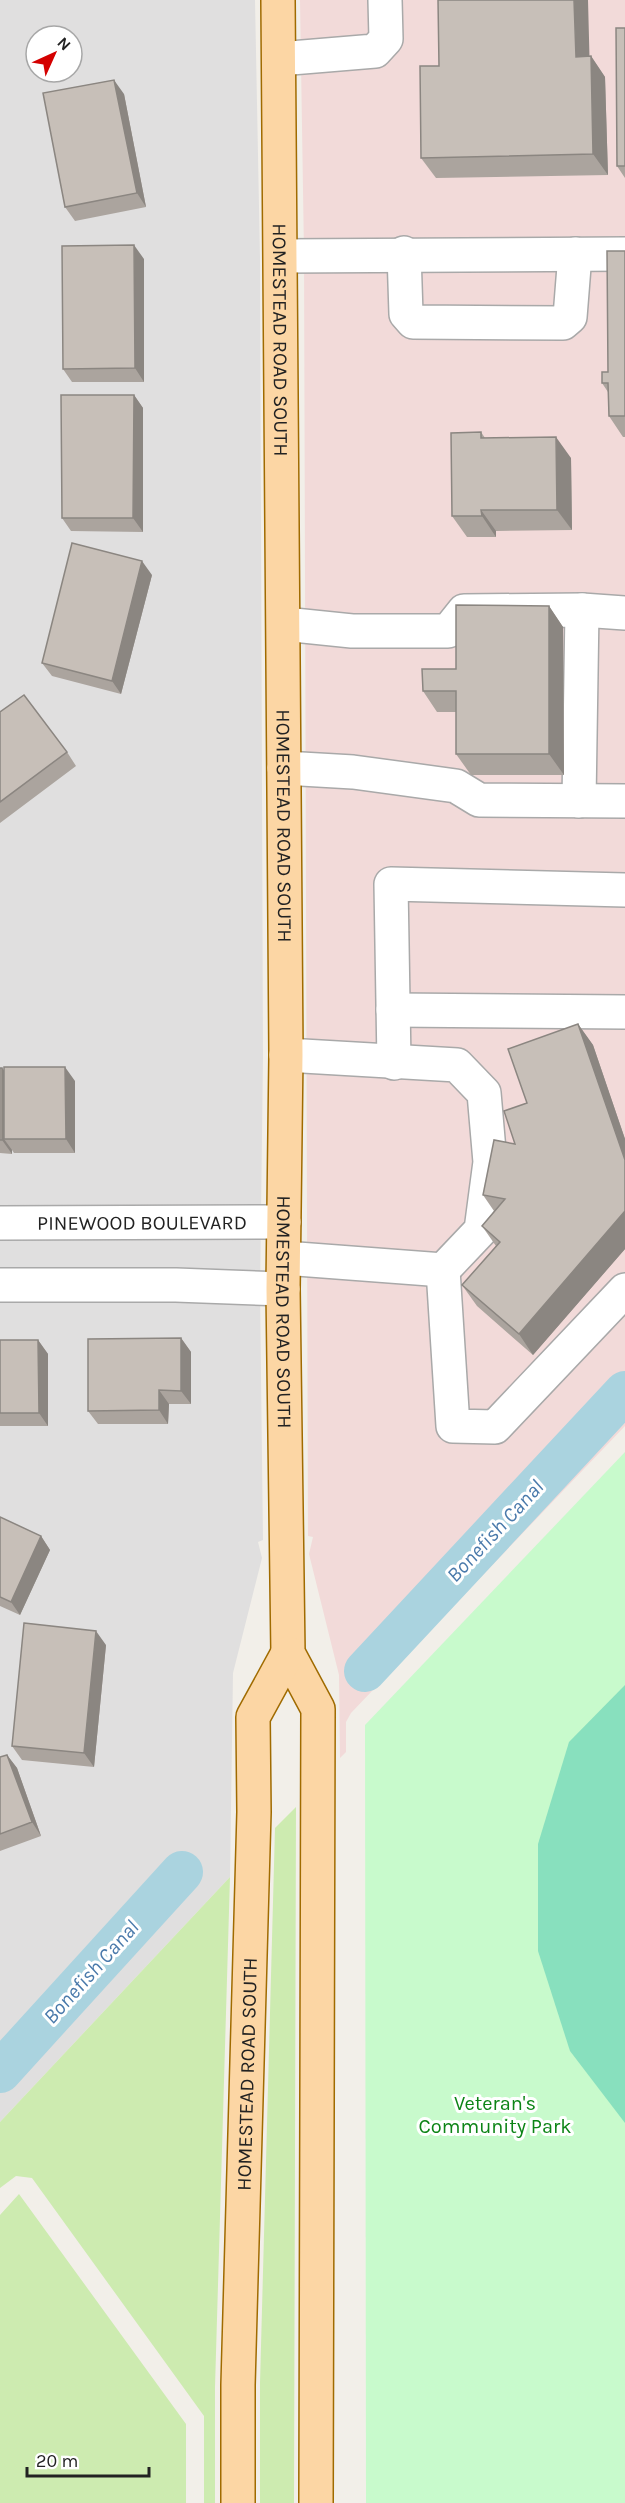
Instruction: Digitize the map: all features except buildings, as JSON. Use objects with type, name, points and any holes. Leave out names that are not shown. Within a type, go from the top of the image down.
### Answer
[{"type":"main road","name":"HOMESTEAD ROAD SOUTH","points":[[278,0],[282,256],[286,1055],[283,1274],[288,1653],[318,1709],[316,2503]]},
{"type":"main road","name":"HOMESTEAD ROAD SOUTH","points":[[238,2503],[238,2385],[254,1812],[253,1717],[288,1653]]},
{"type":"street","points":[[279,59],[375,51],[386,39],[385,0]]},
{"type":"street","points":[[282,256],[404,253],[625,254]]},
{"type":"street","points":[[404,253],[406,314],[413,322],[563,323],[570,317],[575,254]]},
{"type":"street","points":[[579,801],[582,610]]},
{"type":"street","points":[[284,624],[352,631],[448,631],[464,611],[582,610],[625,613]]},
{"type":"street","points":[[284,768],[353,772],[456,786],[479,800],[625,801]]},
{"type":"street","points":[[394,1063],[391,885],[625,890]]},
{"type":"street","points":[[393,1010],[625,1012]]},
{"type":"street","points":[[0,1285],[176,1285],[283,1274],[443,1270],[481,1230],[490,1162],[484,1093],[457,1065],[286,1055]]},
{"type":"street","name":"PINEWOOD BOULEVARD","points":[[0,1223],[284,1222]]},
{"type":"street","points":[[443,1270],[453,1426],[495,1427],[625,1290]]},
{"type":"shaded area","points":[[0,0],[255,0],[260,258],[263,1057],[260,1292],[263,1540],[258,1542],[262,1558],[233,1673],[230,1877],[0,2122]]},
{"type":"shaded area","points":[[300,0],[625,0],[625,1426],[351,1713],[346,1722],[346,1752],[340,1758],[339,1675],[309,1554],[313,1537],[308,1536],[304,253]]},
{"type":"green space","name":"Veteran's Community Park","points":[[625,1452],[625,2503],[366,2503],[365,1725]]},
{"type":"green space","points":[[625,1685],[625,2123],[570,2051],[538,1951],[538,1844],[569,1742]]},
{"type":"green space","points":[[296,1807],[294,2503],[260,2503],[260,2383],[275,1828]]},
{"type":"green space","points":[[230,1877],[215,2387],[215,2503],[204,2503],[204,2416],[32,2178],[16,2176],[0,2188],[0,2122]]},
{"type":"green space","points":[[19,2194],[186,2424],[186,2503],[0,2503],[0,2215]]},
{"type":"waterway","name":"Bonefish Canal","points":[[365,1671],[625,1392]]},
{"type":"waterway","name":"Bonefish Canal","points":[[0,2072],[182,1872]]}]
